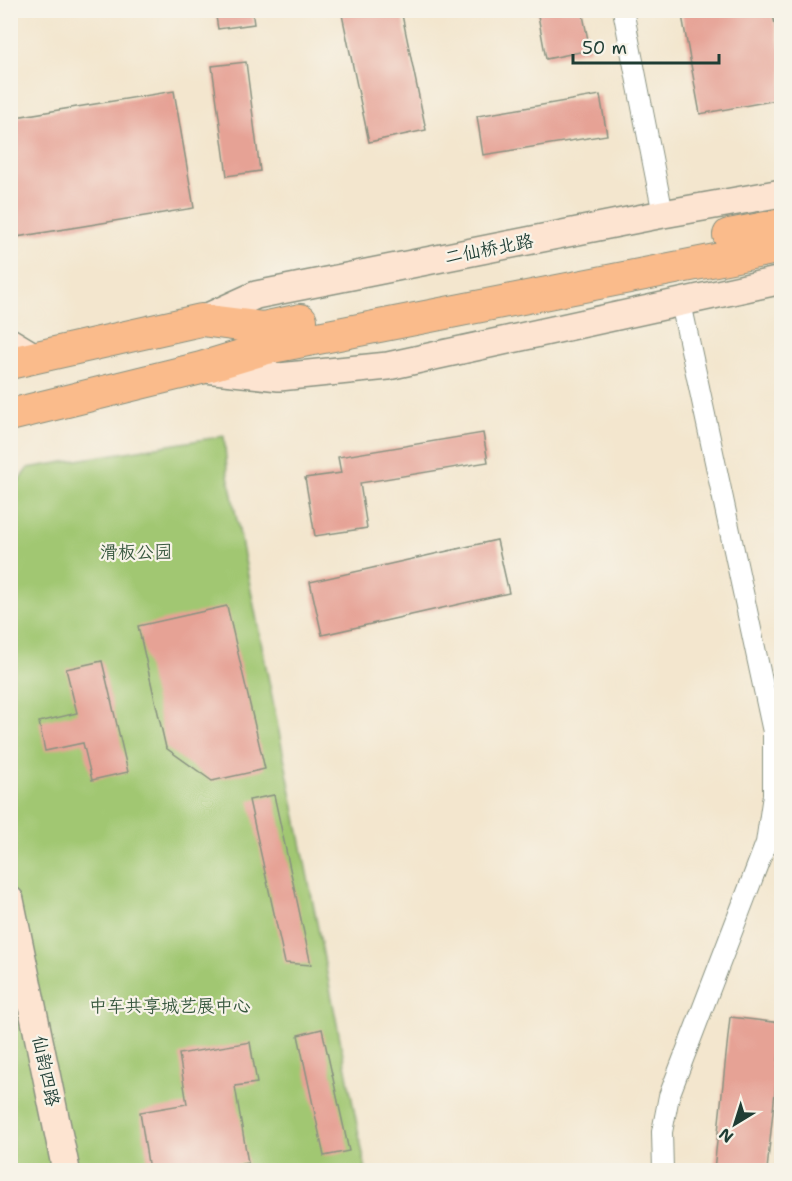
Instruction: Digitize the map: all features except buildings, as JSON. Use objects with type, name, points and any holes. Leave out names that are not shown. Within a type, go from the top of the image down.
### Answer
[{"type":"main road","name":"二仙桥北路","points":[[19,354],[201,320],[256,296],[663,214],[782,193]]},
{"type":"main road","name":"二仙桥北路","points":[[201,320],[263,328],[782,225]]},
{"type":"main road","points":[[10,415],[201,368],[267,348],[782,247]]},
{"type":"main road","points":[[201,368],[279,377],[388,366],[782,280]]},
{"type":"main road","name":"仙韵四路","points":[[10,900],[66,1170]]},
{"type":"street","points":[[623,10],[663,214]]},
{"type":"street","points":[[663,1170],[662,1132],[669,1096],[766,843],[773,795],[773,732],[681,303]]},
{"type":"green space","name":"中车共享城艺展中心","points":[[224,436],[227,470],[366,1170],[11,1170],[11,491],[28,468]]},
{"type":"park label","name":"滑板公园","points":[[136,552]]}]
